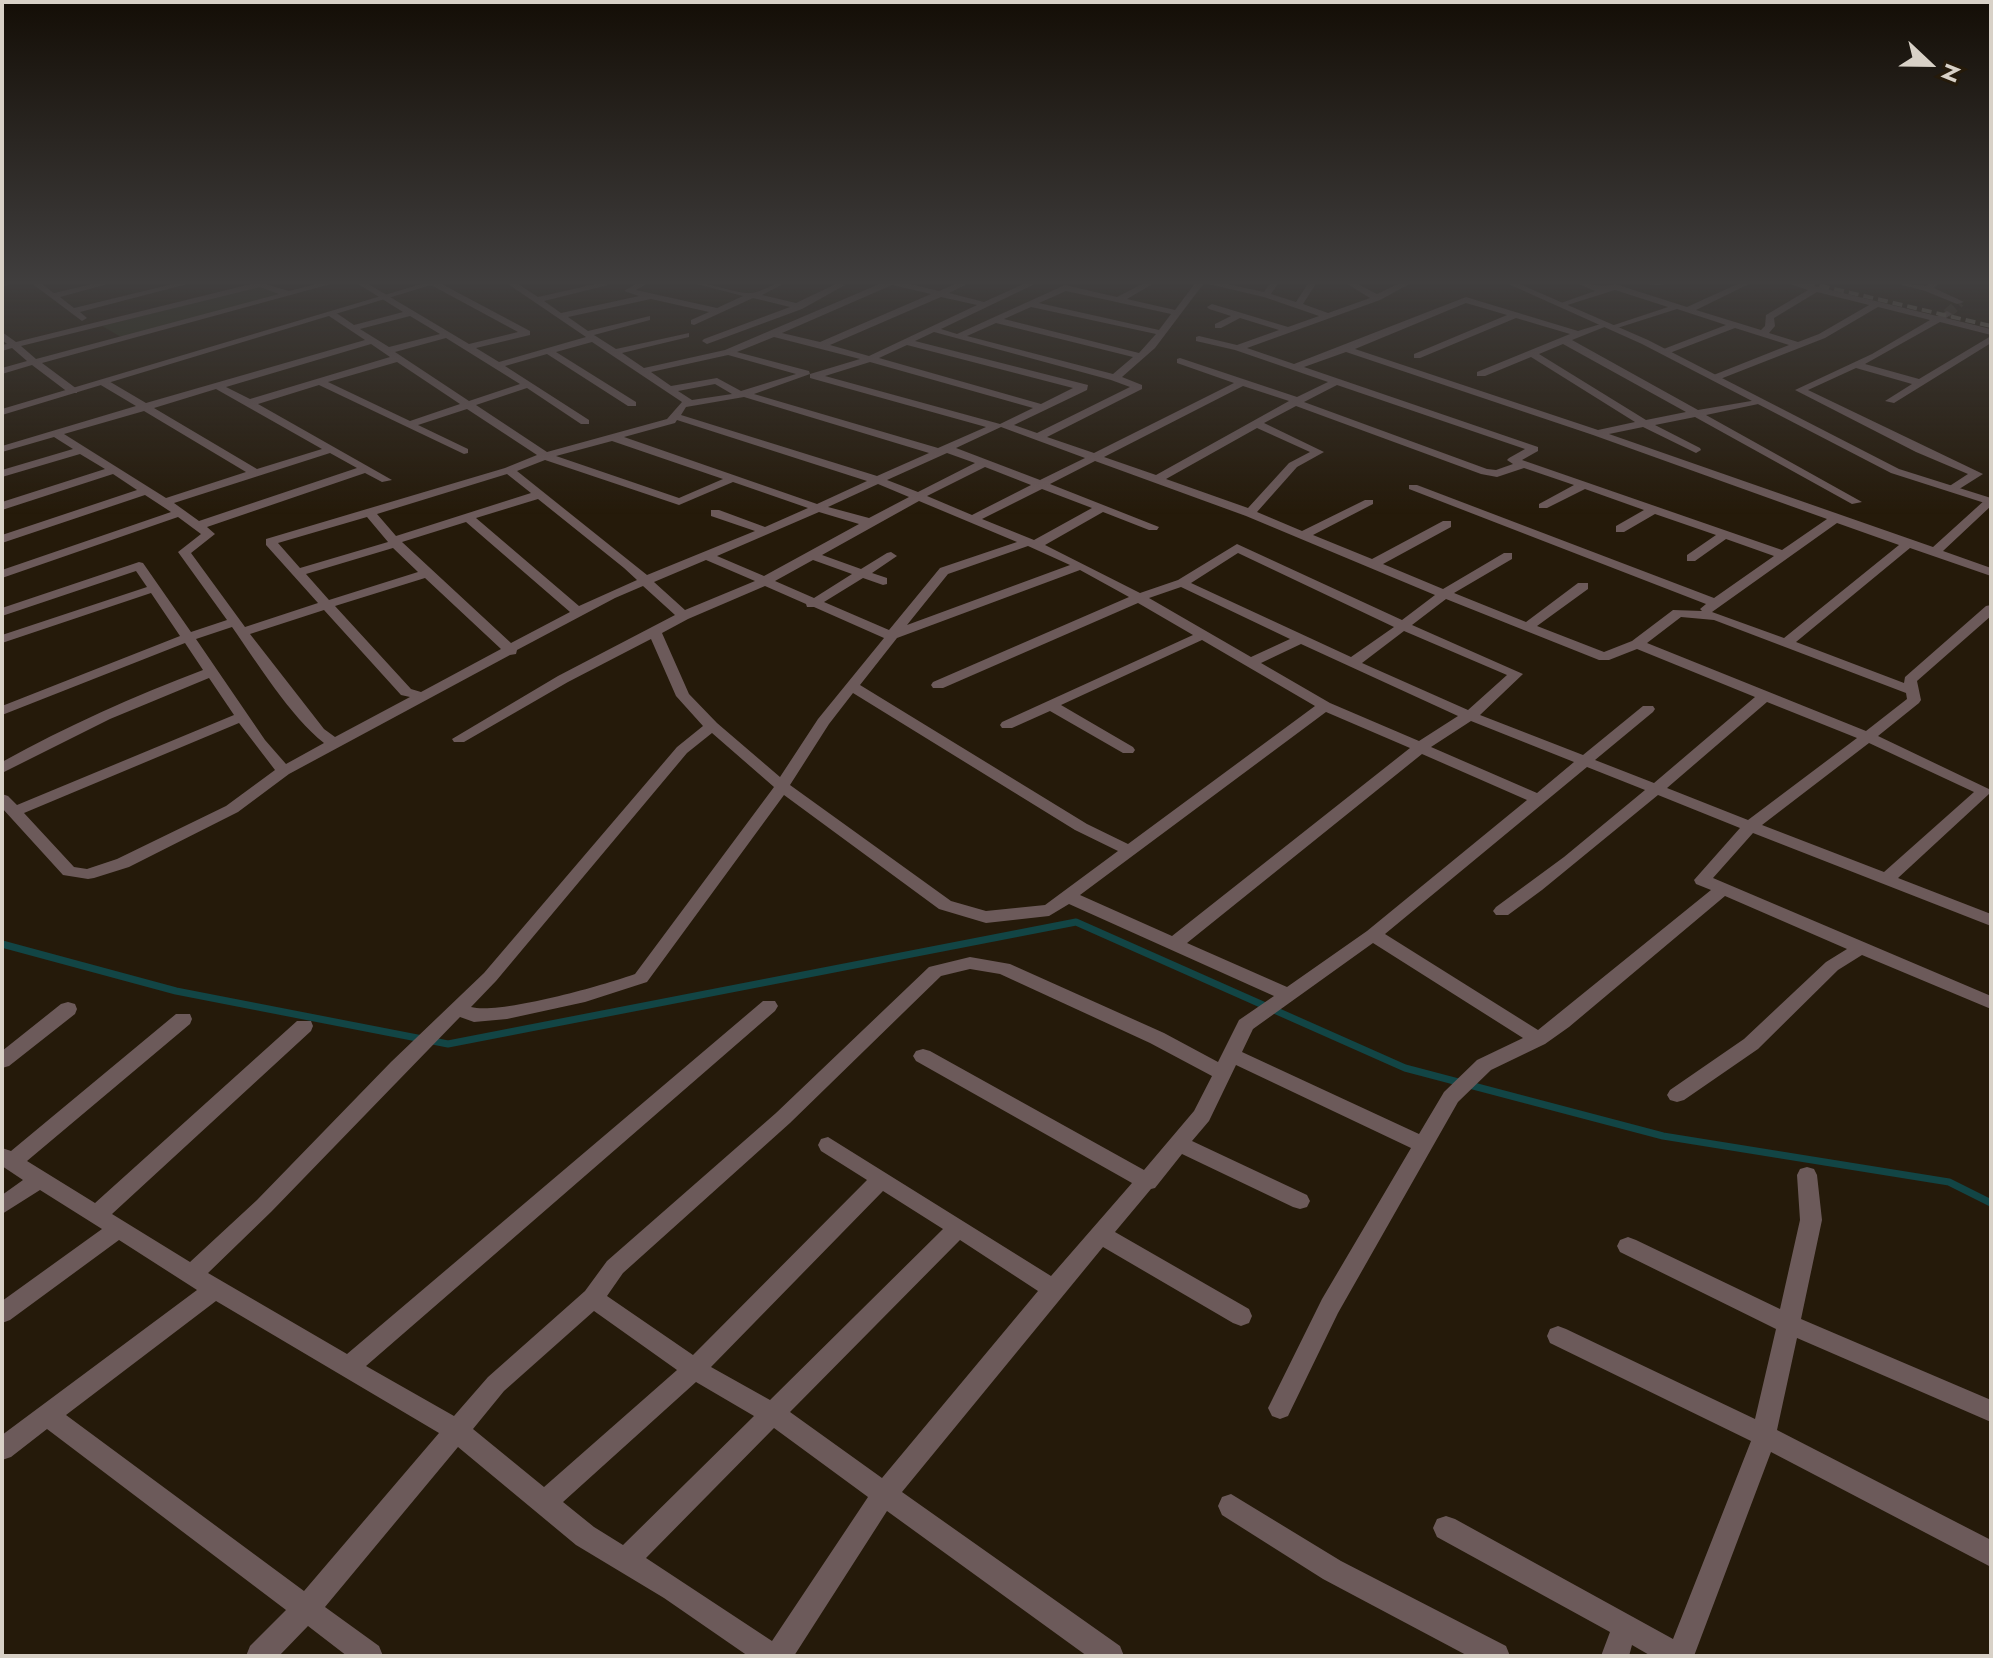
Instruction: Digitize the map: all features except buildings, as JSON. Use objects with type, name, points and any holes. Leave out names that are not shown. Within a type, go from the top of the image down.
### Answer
[{"type":"street","points":[[31,359],[73,391]]},
{"type":"street","points":[[2,371],[44,359]]},
{"type":"street","points":[[2,412],[179,359]]},
{"type":"street","points":[[2,449],[309,359]]},
{"type":"street","points":[[249,403],[394,359]]},
{"type":"street","points":[[400,359],[545,456],[679,502],[734,478]]},
{"type":"street","points":[[488,359],[585,422]]},
{"type":"street","points":[[497,365],[517,359]]},
{"type":"street","points":[[561,359],[632,404]]},
{"type":"street","points":[[626,359],[690,403]]},
{"type":"street","points":[[643,371],[695,359]]},
{"type":"street","points":[[754,359],[988,426],[1001,426],[1159,478],[1604,657],[1637,644],[1678,613],[1701,613],[1912,691]]},
{"type":"street","points":[[421,696],[406,692],[270,542],[611,436],[671,421],[682,405],[742,394],[869,359]]},
{"type":"street","points":[[871,359],[1042,407]]},
{"type":"street","points":[[973,359],[1083,388]]},
{"type":"street","points":[[1038,437],[1138,387],[1044,359]]},
{"type":"street","points":[[242,717],[8,805],[69,871],[88,874],[123,863],[209,822],[284,771],[644,579],[820,508],[946,452],[1111,377],[1136,359]]},
{"type":"street","points":[[1272,359],[1534,449],[1513,460],[1783,555]]},
{"type":"street","points":[[1294,367],[1316,359]]},
{"type":"street","points":[[1377,359],[1597,433],[1991,572]]},
{"type":"street","points":[[1481,374],[1516,359]]},
{"type":"street","points":[[1541,359],[1643,423],[1696,450]]},
{"type":"street","points":[[1599,359],[1856,502]]},
{"type":"street","points":[[1678,359],[1895,471],[1990,502],[1935,552]]},
{"type":"street","points":[[1715,378],[1762,359]]},
{"type":"street","points":[[1866,359],[1800,390],[1920,450],[1977,474],[1952,489]]},
{"type":"street","points":[[1890,401],[1958,359]]},
{"type":"street","points":[[1180,361],[1485,472],[1497,474],[1523,464]]},
{"type":"street","points":[[1856,365],[1920,383]]},
{"type":"street","points":[[670,389],[717,381],[742,394],[985,463],[1153,527]]},
{"type":"street","points":[[103,382],[257,474]]},
{"type":"street","points":[[320,382],[464,451]]},
{"type":"street","points":[[975,518],[1243,382]]},
{"type":"street","points":[[1159,478],[1336,382]]},
{"type":"street","points":[[411,424],[527,385]]},
{"type":"street","points":[[217,386],[386,480]]},
{"type":"street","points":[[1597,433],[1759,401]]},
{"type":"street","points":[[674,416],[880,481],[975,518],[1080,566],[1325,706],[1538,799]]},
{"type":"street","points":[[1250,513],[1293,465],[1319,452],[1257,424]]},
{"type":"street","points":[[56,434],[165,502],[209,534],[184,552],[310,721],[334,744]]},
{"type":"street","points":[[611,436],[869,522]]},
{"type":"street","points":[[165,502],[332,449]]},
{"type":"street","points":[[2,474],[82,450]]},
{"type":"street","points":[[459,739],[563,679],[655,632],[682,614],[764,582],[916,495],[985,463]]},
{"type":"street","points":[[200,525],[366,469]]},
{"type":"street","points":[[2,506],[114,470]]},
{"type":"street","points":[[509,470],[644,579],[682,614]]},
{"type":"street","points":[[1543,506],[1584,485]]},
{"type":"street","points":[[1413,487],[1716,603]]},
{"type":"street","points":[[2,539],[145,491]]},
{"type":"street","points":[[296,573],[540,494]]},
{"type":"street","points":[[1303,535],[1369,502]]},
{"type":"street","points":[[457,1008],[474,1015],[509,1011],[620,987],[641,978],[782,786],[823,722],[944,571],[1032,544],[1103,507]]},
{"type":"street","points":[[1620,529],[1653,510]]},
{"type":"street","points":[[369,512],[395,542],[511,651]]},
{"type":"street","points":[[2,574],[178,513]]},
{"type":"street","points":[[715,513],[765,531]]},
{"type":"street","points":[[467,517],[578,612]]},
{"type":"street","points":[[1701,613],[1837,517]]},
{"type":"street","points":[[1373,564],[1447,524]]},
{"type":"street","points":[[1691,558],[1724,535]]},
{"type":"street","points":[[1786,643],[1908,544]]},
{"type":"street","points":[[938,685],[1138,598],[1182,583],[1237,548],[1403,626],[1516,674],[1470,716],[1420,748],[1174,944]]},
{"type":"street","points":[[705,555],[891,636],[1080,566]]},
{"type":"street","points":[[811,555],[883,581]]},
{"type":"street","points":[[812,604],[891,556]]},
{"type":"street","points":[[1352,663],[1444,594],[1508,556]]},
{"type":"street","points":[[2,612],[139,566],[242,717],[284,771]]},
{"type":"street","points":[[2,711],[187,638],[325,606],[427,573]]},
{"type":"street","points":[[1182,583],[1470,716],[1991,920]]},
{"type":"street","points":[[1527,627],[1583,586]]},
{"type":"street","points":[[2,639],[155,588]]},
{"type":"street","points":[[1991,609],[1910,680],[1914,700],[1750,826],[1702,880],[1991,1003]]},
{"type":"street","points":[[655,632],[683,696],[712,726],[782,786],[945,905],[986,917],[1030,915],[1049,910],[1325,706]]},
{"type":"street","points":[[1007,725],[1201,636]]},
{"type":"street","points":[[1250,663],[1302,639]]},
{"type":"street","points":[[1637,644],[1867,737],[1987,790],[1886,879]]},
{"type":"street","points":[[2,768],[79,727],[166,688],[212,672]]},
{"type":"street","points":[[853,687],[1081,827],[1130,851]]},
{"type":"street","points":[[1502,911],[1564,868],[1765,696]]},
{"type":"street","points":[[1050,705],[1128,750]]},
{"type":"street","points":[[778,1656],[884,1494],[1053,1289],[1202,1116],[1246,1025],[1373,935],[1648,709]]},
{"type":"street","points":[[192,1274],[264,1206],[490,977],[682,750],[712,726]]},
{"type":"street","points":[[1280,1408],[1330,1306],[1451,1097],[1484,1065],[1538,1039],[1723,889]]},
{"type":"street","points":[[1067,896],[1287,998]]},
{"type":"street","points":[[1373,935],[1538,1039]]},
{"type":"street","points":[[1677,1095],[1751,1044],[1832,966],[1861,948]]},
{"type":"street","points":[[260,1656],[307,1608],[496,1384],[593,1298],[615,1267],[783,1118],[935,971],[970,963],[1004,968],[1157,1038],[1422,1144]]},
{"type":"street","points":[[347,1368],[769,1006]]},
{"type":"street","points":[[2,1061],[68,1009]]},
{"type":"street","points":[[183,1019],[7,1159],[215,1289],[457,1431],[585,1536],[771,1656]]},
{"type":"street","points":[[96,1215],[304,1026]]},
{"type":"street","points":[[923,1056],[1148,1182]]},
{"type":"street","points":[[1180,1144],[1300,1201]]},
{"type":"street","points":[[828,1145],[1053,1289]]},
{"type":"street","points":[[1446,1528],[1678,1656],[1765,1436],[1811,1220],[1807,1175]]},
{"type":"street","points":[[2,1206],[40,1179]]},
{"type":"street","points":[[544,1503],[694,1369],[880,1180]]},
{"type":"street","points":[[2,1313],[119,1229]]},
{"type":"street","points":[[626,1560],[957,1229]]},
{"type":"street","points":[[1101,1235],[1241,1316]]},
{"type":"street","points":[[1628,1246],[1790,1325],[1991,1411]]},
{"type":"street","points":[[2,1449],[215,1289]]},
{"type":"street","points":[[593,1298],[694,1369],[773,1414],[1110,1656]]},
{"type":"street","points":[[1558,1336],[1765,1436],[1991,1554]]},
{"type":"street","points":[[49,1416],[369,1656]]},
{"type":"street","points":[[1231,1506],[1332,1570],[1496,1656]]},
{"type":"street","points":[[1615,1656],[1626,1626]]},
{"type":"waterway","points":[[2,944],[176,991],[448,1044],[1076,922],[1405,1068],[1663,1136],[1949,1182],[1991,1203]]}]
